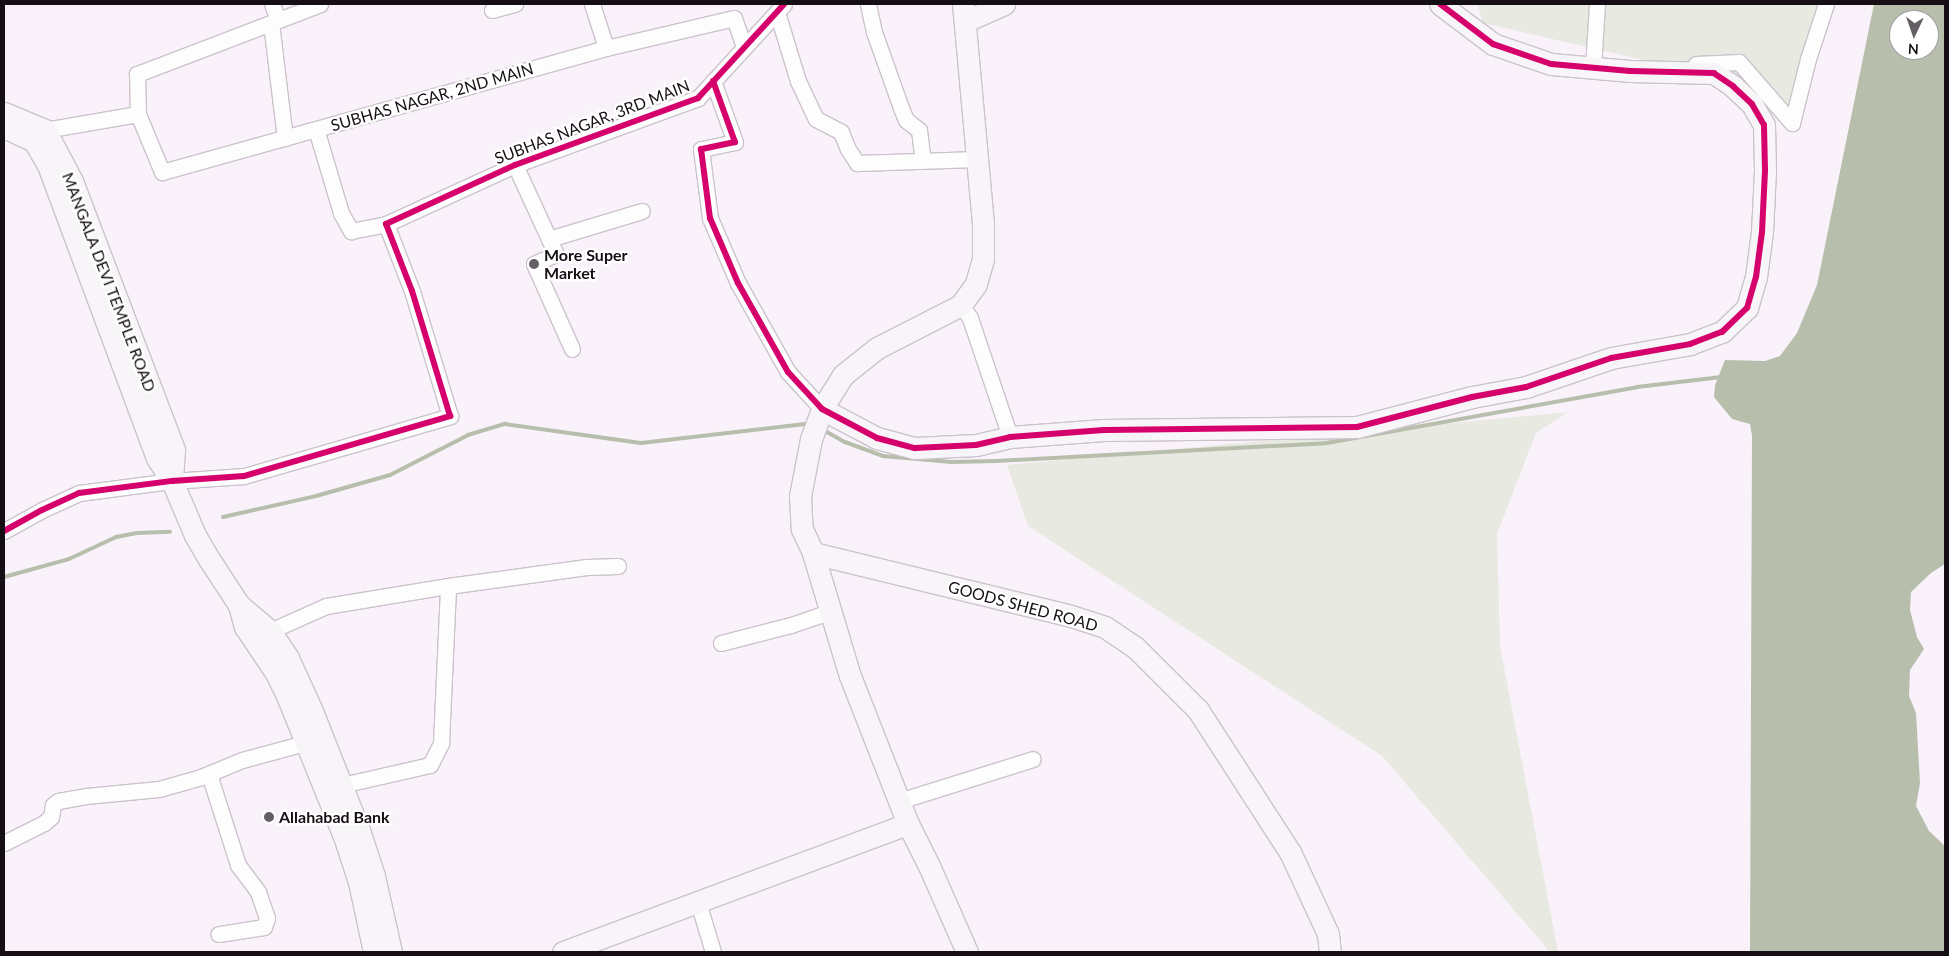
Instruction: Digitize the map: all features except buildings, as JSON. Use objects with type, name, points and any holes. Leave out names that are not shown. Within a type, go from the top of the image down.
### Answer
[{"type":"street","points":[[272,4],[284,138]]},
{"type":"street","points":[[4,127],[40,135],[138,114],[137,74],[320,4]]},
{"type":"street","points":[[492,10],[515,4]]},
{"type":"street","points":[[592,4],[606,48]]},
{"type":"street","points":[[868,4],[874,32],[901,108],[906,120],[919,130],[923,162]]},
{"type":"street","points":[[967,952],[930,868],[908,824],[850,676],[832,611],[813,553],[802,529],[800,484],[811,439],[822,410],[843,375],[877,348],[961,305],[976,284],[983,259],[977,159],[964,12],[1004,4]]},
{"type":"street","points":[[1440,4],[1493,44],[1551,64],[1593,68],[1714,72],[1738,62]]},
{"type":"street","points":[[1593,68],[1598,4]]},
{"type":"street","points":[[1738,62],[1792,124],[1808,59],[1826,4]]},
{"type":"street","points":[[780,8],[798,80],[816,119],[841,132],[848,149],[857,163],[977,159]]},
{"type":"street","name":"SUBHAS NAGAR, 3RD MAIN","points":[[316,129],[341,213],[352,231],[386,224],[515,165],[698,98],[780,8]]},
{"type":"street","name":"SUBHAS NAGAR, 2ND MAIN","points":[[138,114],[162,172],[606,48],[734,18],[744,47]]},
{"type":"street","points":[[1593,68],[1738,62]]},
{"type":"street","points":[[712,81],[735,142],[702,149],[710,218],[738,283],[788,372],[822,410],[877,438],[915,448],[976,445],[1010,437],[1104,430],[1357,427],[1472,397],[1526,387],[1611,358],[1690,344],[1722,332],[1747,308],[1756,277],[1762,232],[1765,170],[1764,125],[1752,104],[1733,86],[1714,72]]},
{"type":"street","points":[[4,113],[40,135]]},
{"type":"street","name":"MANGALA DEVI TEMPLE ROAD","points":[[40,135],[72,181],[174,450],[172,481],[195,535],[239,605],[245,627],[276,674],[342,784],[374,876],[391,952]]},
{"type":"street","points":[[515,165],[556,254],[534,264],[572,349]]},
{"type":"street","points":[[549,239],[642,211]]},
{"type":"street","points":[[4,531],[42,510],[79,493],[172,481],[244,476],[450,416],[412,291],[386,224]]},
{"type":"street","points":[[961,305],[973,326],[1010,437]]},
{"type":"street","name":"GOODS SHED ROAD","points":[[813,553],[1068,615],[1105,627],[1136,648],[1198,710],[1290,852],[1328,934],[1330,952]]},
{"type":"street","points":[[270,631],[326,606],[448,586],[587,568],[618,566]]},
{"type":"street","points":[[342,784],[430,765],[441,743],[448,586]]},
{"type":"street","name":"MANGALA DEVI TEMPLE ROAD","points":[[239,605],[270,631],[288,658],[359,882],[374,952]]},
{"type":"street","points":[[721,643],[791,625],[832,611]]},
{"type":"street","points":[[4,843],[44,823],[51,817],[53,805],[58,801],[86,796],[159,789],[209,774],[242,760],[314,739]]},
{"type":"street","points":[[899,801],[1033,759]]},
{"type":"street","points":[[209,774],[238,866],[258,892],[267,918],[264,926],[220,934]]},
{"type":"street","points":[[563,952],[908,824]]},
{"type":"street","points":[[698,902],[713,952]]},
{"type":"shaded area","points":[[1477,4],[1822,4],[1792,123],[1759,99],[1691,71],[1483,23]]},
{"type":"shaded area","points":[[1874,4],[1945,4],[1945,564],[1931,573],[1911,592],[1910,610],[1917,637],[1924,649],[1910,670],[1909,696],[1916,713],[1920,783],[1916,806],[1929,831],[1945,846],[1945,952],[1750,952],[1752,436],[1750,424],[1732,419],[1714,397],[1715,385],[1725,360],[1765,361],[1780,356],[1797,333],[1817,285]]},
{"type":"shaded area","points":[[1568,412],[1536,433],[1497,534],[1500,646],[1558,952],[1550,952],[1382,756],[1028,526],[1007,465]]},
{"type":"waterway","points":[[825,431],[845,442],[883,456],[952,462],[1327,443],[1637,387],[1721,377]]},
{"type":"waterway","points":[[223,517],[316,496],[390,475],[468,435],[505,424],[641,443],[805,424]]},
{"type":"waterway","points":[[4,577],[69,559],[116,537],[137,533],[170,532]]},
{"type":"cycle path","points":[[4,531],[42,510],[79,493],[172,481],[244,476],[450,416],[412,291],[386,224],[515,165],[698,98],[784,4]]},
{"type":"cycle path","points":[[713,81],[735,142],[701,149],[710,218],[738,283],[788,372],[822,409],[877,438],[915,448],[976,445],[1010,437],[1104,430],[1357,427],[1472,397],[1526,387],[1611,358],[1690,344],[1722,332],[1747,308],[1756,277],[1762,232],[1765,170],[1764,125],[1752,104],[1733,86],[1714,73],[1630,71],[1551,64],[1493,44],[1440,4]]},
{"type":"place","name":"More Super Market","points":[[534,264]]},
{"type":"place","name":"Allahabad Bank","points":[[269,817]]}]
